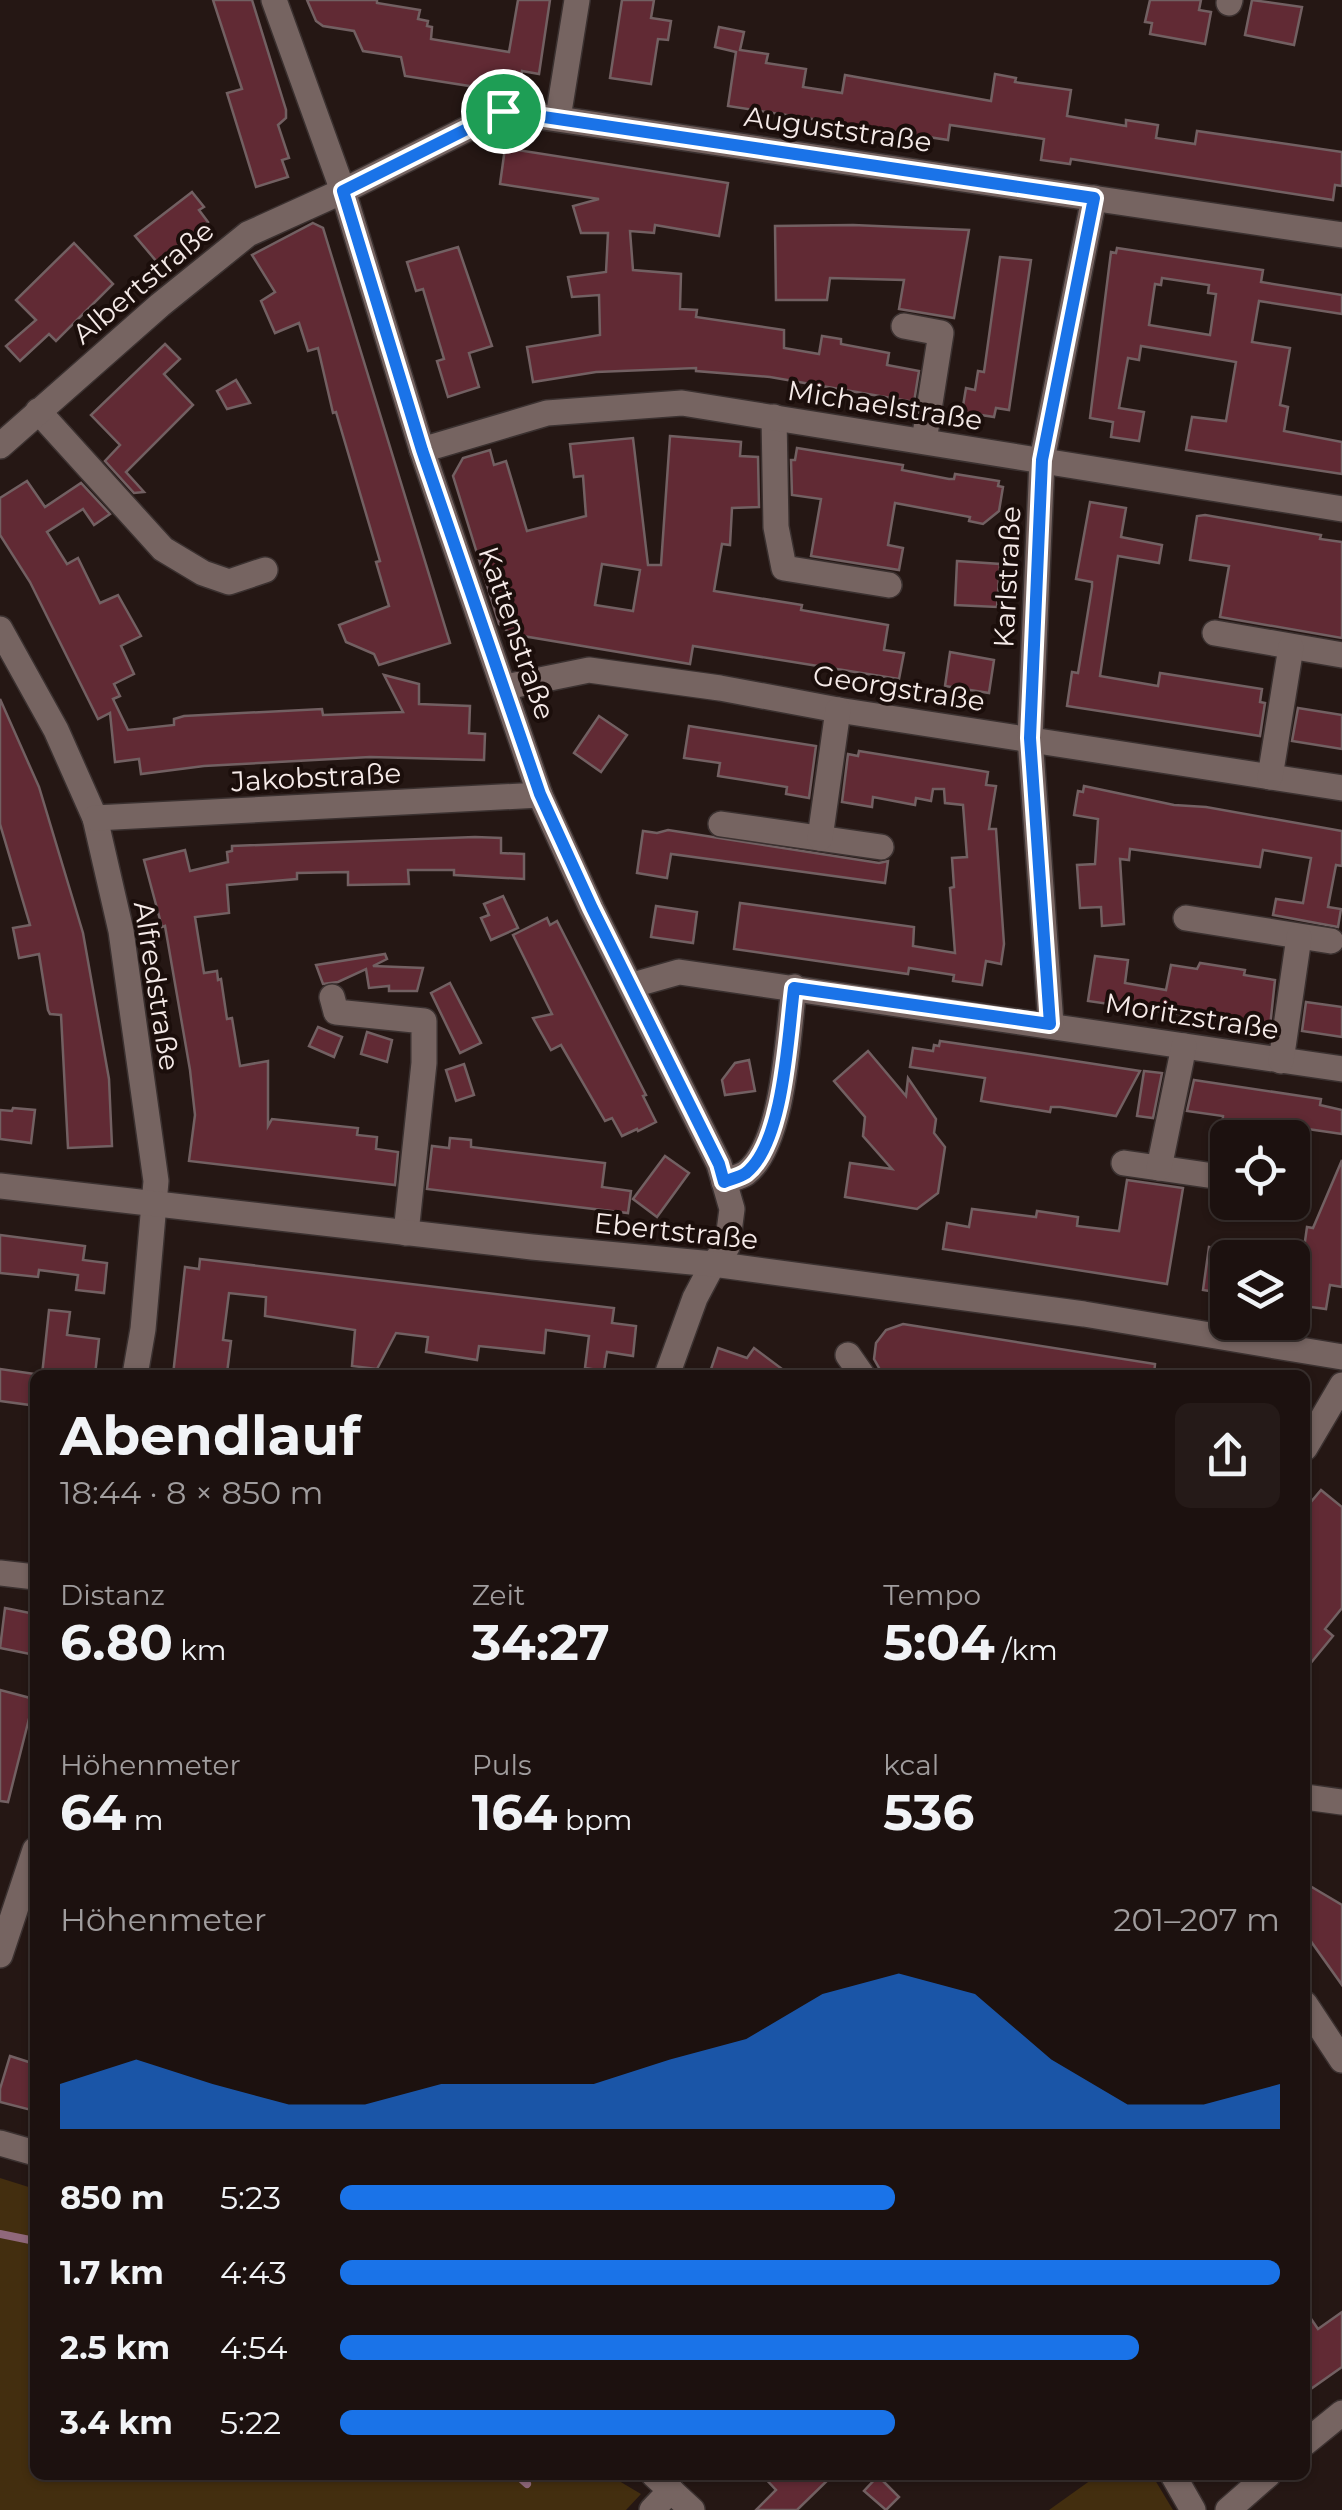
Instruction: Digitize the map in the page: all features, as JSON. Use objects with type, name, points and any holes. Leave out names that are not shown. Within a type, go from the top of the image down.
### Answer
[{"type":"street","name":"Kattenstraße","points":[[274,0],[343,191],[422,450],[540,794],[719,1164],[732,1209],[727,1247],[712,1264],[695,1298],[669,1370]]},
{"type":"street","points":[[558,118],[577,0]]},
{"type":"street","name":"Auguststraße","points":[[343,191],[503,111],[1342,235]]},
{"type":"street","name":"Albertstraße","points":[[0,446],[160,305],[248,234],[343,191]]},
{"type":"street","name":"Karlstraße","points":[[1050,1024],[1030,738],[1042,460],[1094,198]]},
{"type":"street","points":[[904,326],[941,334],[924,441]]},
{"type":"street","name":"Michaelstraße","points":[[422,450],[546,413],[682,402],[1342,508]]},
{"type":"street","points":[[38,411],[163,549],[203,573],[229,582],[264,570]]},
{"type":"street","points":[[774,417],[776,528],[784,568],[889,585]]},
{"type":"street","name":"Alfredstraße","points":[[0,629],[56,730],[96,818],[121,931],[156,1181],[136,1370]]},
{"type":"street","points":[[1215,633],[1342,655]]},
{"type":"street","points":[[1270,777],[1292,647]]},
{"type":"street","name":"Georgstraße","points":[[506,688],[588,670],[1342,788]]},
{"type":"street","points":[[820,838],[838,710]]},
{"type":"street","name":"Jakobstraße","points":[[96,818],[540,794]]},
{"type":"street","points":[[720,824],[881,847]]},
{"type":"street","points":[[1186,918],[1331,941]]},
{"type":"street","points":[[1281,1060],[1299,937]]},
{"type":"street","name":"Moritzstraße","points":[[633,985],[679,972],[1342,1069]]},
{"type":"street","points":[[724,1182],[746,1173],[764,1150],[778,1111],[794,988]]},
{"type":"street","points":[[332,997],[336,1012],[424,1022],[424,1063],[406,1233]]},
{"type":"street","points":[[1159,1168],[1184,1046]]},
{"type":"street","points":[[1124,1164],[1210,1175]]},
{"type":"street","name":"Ebertstraße","points":[[0,1186],[712,1264],[1084,1314],[1342,1357]]},
{"type":"street","points":[[1310,1439],[1342,1385]]},
{"type":"street","points":[[0,1573],[30,1576]]},
{"type":"street","points":[[1310,1798],[1342,1802]]},
{"type":"street","points":[[0,1956],[11,1887],[30,1858]]},
{"type":"street","points":[[1310,2012],[1342,2060]]},
{"type":"street","points":[[0,2143],[30,2152]]},
{"type":"street","points":[[1310,2439],[1342,2413]]},
{"type":"street","points":[[1176,2480],[1193,2510]]},
{"type":"street","points":[[1228,2510],[1262,2480]]},
{"type":"street","points":[[652,2510],[662,2482],[692,2510]]},
{"type":"shaded area","points":[[0,2178],[30,2187],[30,2480],[617,2480],[641,2494],[626,2510],[0,2510]]},
{"type":"shaded area","points":[[1091,2480],[1155,2480],[1173,2510],[1049,2510]]},
{"type":"building","points":[[213,0],[252,0],[286,110],[286,118],[278,125],[289,158],[282,160],[288,177],[256,187],[227,93],[242,89]]},
{"type":"building","points":[[307,0],[377,0],[420,10],[418,19],[428,21],[427,26],[432,27],[431,39],[509,52],[518,0],[550,0],[539,74],[522,71],[520,88],[514,93],[405,76],[401,57],[363,51],[354,31],[323,26],[316,21]]},
{"type":"building","points":[[622,0],[654,0],[651,18],[671,21],[668,40],[658,39],[651,84],[610,78]]},
{"type":"building","points":[[1150,0],[1201,0],[1199,10],[1211,12],[1205,44],[1150,34],[1152,23],[1145,22]]},
{"type":"building","points":[[1252,0],[1302,7],[1294,45],[1245,35]]},
{"type":"building","points":[[719,27],[744,32],[740,50],[768,54],[766,63],[806,69],[803,87],[842,93],[845,75],[991,101],[995,74],[1016,78],[1015,82],[1071,90],[1067,116],[1126,126],[1126,120],[1158,125],[1156,138],[1195,144],[1197,131],[1342,152],[1342,186],[1335,185],[1333,200],[1071,159],[1070,164],[1041,160],[1044,139],[950,125],[948,140],[728,106],[736,52],[715,47]]},
{"type":"building","points":[[505,148],[728,183],[719,236],[655,225],[654,233],[630,231],[633,270],[681,274],[680,309],[697,310],[696,317],[784,330],[784,348],[819,354],[822,336],[841,339],[841,344],[889,353],[887,365],[919,371],[914,402],[696,368],[596,372],[533,382],[527,347],[600,335],[599,295],[572,297],[568,277],[606,272],[608,233],[581,233],[573,206],[599,199],[500,184]]},
{"type":"building","points":[[192,192],[204,207],[199,210],[208,222],[157,262],[135,236]]},
{"type":"building","points":[[313,223],[323,228],[450,643],[379,665],[374,654],[346,642],[339,625],[389,606],[376,562],[380,561],[336,412],[333,413],[318,348],[308,351],[299,323],[275,333],[261,301],[275,292],[252,255]]},
{"type":"building","points":[[775,226],[969,230],[954,318],[899,309],[904,280],[830,278],[827,300],[776,300]]},
{"type":"building","points":[[74,243],[113,284],[56,341],[49,334],[20,361],[6,346],[36,320],[16,300]]},
{"type":"building","points":[[458,247],[492,346],[469,353],[479,387],[448,397],[437,361],[444,359],[423,289],[416,291],[407,262]]},
{"type":"building","points":[[1117,248],[1263,270],[1261,282],[1342,295],[1342,314],[1259,301],[1252,342],[1290,348],[1280,405],[1288,407],[1284,431],[1342,442],[1342,474],[1186,450],[1192,417],[1226,421],[1236,362],[1141,346],[1139,360],[1128,358],[1119,408],[1144,412],[1139,441],[1111,437],[1113,422],[1090,418],[1111,252],[1116,253]],"holes":[[[1162,278],[1209,285],[1208,293],[1216,294],[1210,335],[1149,325],[1155,284],[1161,285]]]},
{"type":"building","points":[[1000,257],[1031,260],[1009,410],[996,408],[994,417],[962,412],[966,388],[975,390],[978,371],[984,372]]},
{"type":"building","points":[[165,344],[180,359],[164,374],[193,405],[126,472],[144,492],[134,493],[105,461],[120,445],[91,415]]},
{"type":"building","points":[[236,380],[250,403],[227,409],[217,391]]},
{"type":"building","points":[[670,436],[741,442],[740,456],[758,457],[759,507],[732,508],[730,545],[722,544],[714,591],[802,605],[801,610],[888,625],[884,650],[904,653],[899,679],[693,646],[690,664],[511,634],[499,624],[453,476],[463,458],[490,450],[494,465],[506,461],[527,531],[586,516],[583,476],[574,477],[570,444],[633,438],[648,565],[661,565]],"holes":[[[602,564],[640,570],[633,611],[595,605]]]},
{"type":"building","points":[[797,448],[903,465],[902,470],[949,479],[954,479],[955,474],[999,481],[998,486],[1003,487],[999,511],[983,524],[969,521],[970,517],[895,503],[888,545],[903,548],[899,570],[811,556],[821,499],[792,495],[791,460],[795,460]]},
{"type":"building","points":[[27,481],[45,507],[81,483],[110,514],[94,525],[83,509],[47,532],[67,564],[78,558],[100,603],[118,595],[141,636],[121,646],[134,674],[114,684],[120,696],[113,699],[128,730],[174,725],[174,719],[184,716],[322,709],[323,715],[403,712],[384,675],[419,684],[419,704],[470,706],[469,733],[485,734],[484,760],[370,757],[204,766],[141,774],[139,759],[115,762],[110,713],[98,719],[30,582],[0,535],[0,498]]},
{"type":"building","points":[[1090,502],[1126,508],[1121,537],[1162,545],[1159,563],[1118,556],[1100,676],[1158,686],[1160,673],[1262,689],[1260,702],[1265,703],[1260,736],[1067,706],[1072,672],[1078,673],[1092,587],[1092,582],[1076,579]]},
{"type":"building","points":[[1197,516],[1342,542],[1342,638],[1220,617],[1229,566],[1190,560]]},
{"type":"building","points":[[957,561],[1000,564],[997,607],[955,605]]},
{"type":"building","points":[[950,652],[994,660],[989,693],[945,686]]},
{"type":"building","points":[[0,699],[39,787],[83,933],[109,1079],[112,1146],[68,1148],[61,1015],[50,1014],[48,1010],[39,954],[19,958],[13,928],[30,925],[0,824]]},
{"type":"building","points":[[1298,708],[1342,715],[1342,749],[1292,741]]},
{"type":"building","points":[[599,716],[627,735],[601,772],[574,753]]},
{"type":"building","points":[[689,726],[816,746],[809,798],[786,794],[787,787],[718,776],[720,763],[684,758]]},
{"type":"building","points":[[859,751],[988,772],[986,785],[996,786],[989,829],[996,829],[1004,944],[1001,964],[986,961],[982,985],[953,981],[954,975],[909,968],[908,974],[734,949],[740,903],[914,927],[913,946],[955,953],[950,888],[954,887],[952,858],[967,857],[963,805],[945,803],[944,789],[933,789],[931,801],[916,798],[915,805],[873,797],[872,807],[842,802],[848,754],[858,756]]},
{"type":"building","points":[[1084,786],[1174,805],[1342,831],[1342,866],[1336,865],[1328,907],[1341,909],[1338,927],[1273,915],[1276,899],[1303,903],[1311,858],[1263,850],[1260,867],[1130,849],[1129,860],[1120,859],[1124,924],[1102,926],[1101,907],[1080,908],[1077,865],[1095,864],[1098,819],[1074,815],[1078,791],[1083,792]]},
{"type":"building","points":[[668,830],[879,863],[888,861],[885,883],[671,854],[667,878],[637,873],[643,831]]},
{"type":"building","points":[[501,838],[501,853],[524,854],[524,879],[454,875],[454,870],[408,870],[409,884],[348,885],[348,872],[297,873],[297,879],[227,885],[229,913],[195,917],[204,973],[217,971],[218,980],[221,979],[240,1066],[268,1061],[268,1126],[272,1119],[358,1128],[357,1135],[377,1137],[376,1149],[398,1152],[395,1185],[189,1161],[195,1115],[190,1070],[165,926],[162,927],[144,860],[185,850],[190,871],[228,862],[227,852],[232,851],[232,846]]},
{"type":"building","points":[[503,896],[518,928],[491,940],[481,918],[489,915],[484,904]]},
{"type":"building","points":[[656,906],[697,912],[693,943],[651,937]]},
{"type":"building","points":[[547,918],[550,925],[557,921],[646,1095],[643,1096],[656,1122],[638,1131],[622,1136],[612,1118],[605,1121],[561,1045],[551,1050],[533,1018],[552,1014],[513,935]]},
{"type":"building","points":[[385,954],[387,959],[373,966],[423,968],[417,991],[389,991],[389,986],[369,988],[366,969],[338,982],[323,984],[316,965]]},
{"type":"building","points":[[1095,956],[1128,960],[1125,983],[1166,990],[1171,965],[1197,969],[1200,963],[1245,970],[1244,975],[1275,980],[1270,1027],[1088,1001]]},
{"type":"building","points":[[450,983],[481,1043],[460,1053],[431,993]]},
{"type":"building","points":[[1306,1002],[1342,1007],[1342,1037],[1302,1031]]},
{"type":"building","points":[[318,1027],[342,1037],[334,1057],[309,1046]]},
{"type":"building","points":[[367,1032],[392,1040],[387,1062],[361,1054]]},
{"type":"building","points":[[940,1041],[1140,1071],[1116,1116],[1060,1107],[1051,1107],[1050,1112],[981,1101],[985,1078],[910,1067],[913,1048],[933,1051]]},
{"type":"building","points":[[868,1051],[906,1096],[908,1078],[936,1119],[934,1133],[945,1147],[938,1193],[917,1209],[845,1197],[850,1163],[892,1169],[863,1136],[865,1117],[834,1081]]},
{"type":"building","points":[[749,1060],[755,1091],[725,1095],[722,1080],[735,1063]]},
{"type":"building","points":[[464,1064],[474,1095],[456,1101],[446,1070]]},
{"type":"building","points":[[1144,1071],[1162,1073],[1153,1118],[1137,1116]]},
{"type":"building","points":[[1194,1080],[1321,1099],[1320,1105],[1342,1110],[1342,1134],[1310,1129],[1310,1120],[1223,1120],[1223,1116],[1187,1111]]},
{"type":"building","points":[[0,1110],[35,1110],[31,1143],[0,1139]]},
{"type":"building","points":[[450,1138],[471,1140],[471,1147],[605,1163],[602,1187],[631,1191],[628,1213],[427,1189],[432,1146],[449,1148]]},
{"type":"building","points":[[665,1156],[689,1173],[657,1217],[633,1199]]},
{"type":"building","points":[[1342,1160],[1342,1287],[1330,1285],[1326,1309],[1310,1307],[1310,1240],[1305,1240],[1307,1227],[1313,1228]]},
{"type":"building","points":[[1127,1180],[1183,1188],[1167,1284],[943,1249],[947,1223],[969,1227],[972,1209],[1036,1217],[1037,1211],[1078,1217],[1077,1226],[1119,1231]]},
{"type":"building","points":[[0,1235],[85,1246],[83,1260],[107,1263],[104,1293],[76,1290],[78,1275],[39,1270],[38,1277],[0,1273]]},
{"type":"building","points":[[1209,1247],[1210,1291],[1203,1290]]},
{"type":"building","points":[[200,1259],[614,1308],[612,1323],[636,1326],[633,1356],[607,1352],[604,1370],[585,1368],[589,1336],[546,1330],[544,1353],[479,1346],[477,1360],[426,1352],[428,1337],[396,1333],[377,1369],[352,1366],[355,1330],[265,1316],[266,1297],[229,1293],[223,1340],[231,1341],[227,1370],[174,1370],[185,1267],[199,1269]]},
{"type":"building","points":[[49,1310],[70,1312],[67,1335],[99,1339],[96,1370],[43,1370]]},
{"type":"building","points":[[903,1324],[1155,1364],[1154,1370],[880,1370],[874,1359],[876,1343],[886,1330]]},
{"type":"building","points":[[718,1348],[747,1358],[754,1348],[783,1370],[711,1370]]},
{"type":"building","points":[[0,1369],[30,1373],[30,1405],[0,1401]]},
{"type":"building","points":[[1321,1490],[1342,1507],[1342,1608],[1325,1629],[1333,1636],[1310,1664],[1310,1503]]},
{"type":"building","points":[[5,1608],[30,1613],[30,1654],[0,1648]]},
{"type":"building","points":[[0,1690],[30,1698],[30,1715],[8,1802],[0,1801]]},
{"type":"building","points":[[1310,1886],[1342,1905],[1342,1985],[1310,1940]]},
{"type":"building","points":[[10,2056],[30,2062],[30,2110],[0,2102]]},
{"type":"building","points":[[1342,2312],[1342,2367],[1310,2389],[1310,2317],[1318,2329]]},
{"type":"building","points":[[767,2480],[828,2480],[797,2510],[756,2510],[776,2490]]},
{"type":"building","points":[[874,2480],[882,2480],[899,2497],[886,2510],[864,2491]]},
{"type":"waterway","points":[[0,2234],[30,2240]]},
{"type":"waterway","points":[[523,2480],[527,2484]]},
{"type":"route","points":[[503,111],[1094,198],[1042,460],[1030,738],[1050,1024],[794,988],[778,1111],[764,1150],[746,1173],[724,1182],[719,1164],[540,794],[422,450],[343,191],[503,111]]}]
